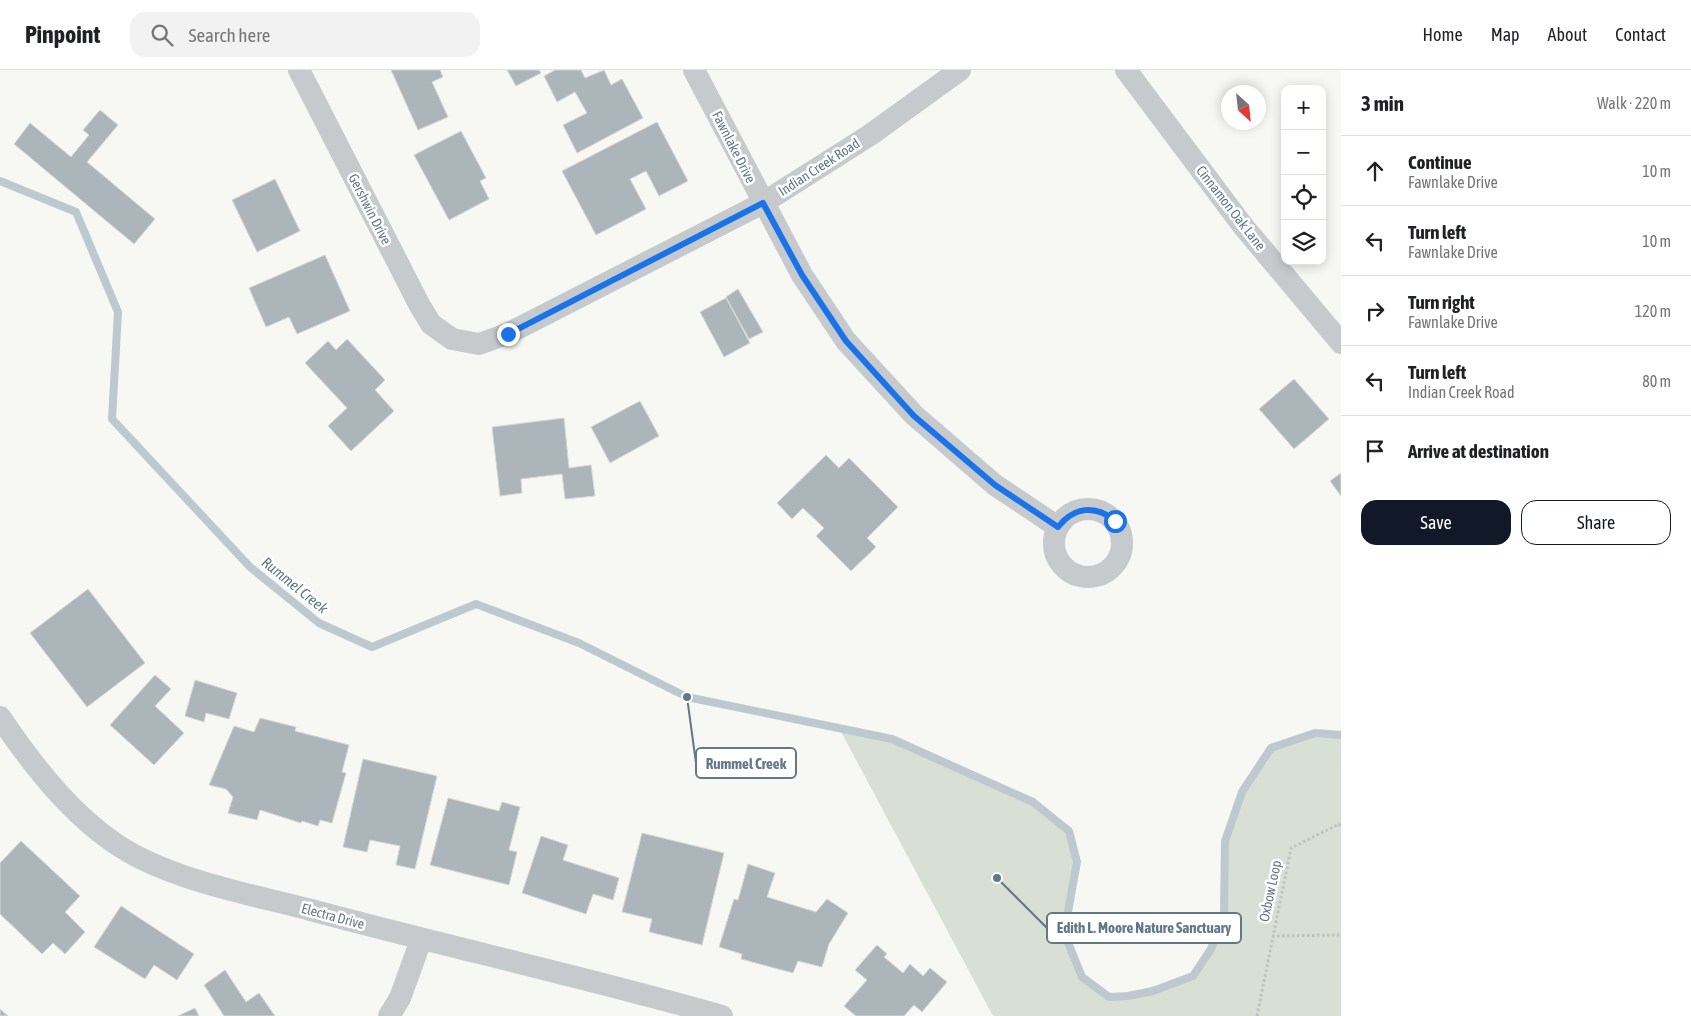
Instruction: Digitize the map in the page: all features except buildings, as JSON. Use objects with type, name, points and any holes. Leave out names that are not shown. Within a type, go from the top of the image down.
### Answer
[{"type":"street","name":"Gershwin Drive","points":[[299,70],[420,306],[431,324],[452,339]]},
{"type":"street","name":"Fawnlake Drive","points":[[694,70],[802,275],[852,348],[914,416],[995,485],[1058,527]]},
{"type":"street","name":"Indian Creek Road","points":[[452,339],[479,344],[508,334],[763,203],[870,135],[960,70]]},
{"type":"street","name":"Cinnamon Oak Lane","points":[[1126,70],[1243,226],[1341,343]]},
{"type":"street","name":"Electra Drive","points":[[0,717],[29,760],[62,796],[100,831],[137,857],[177,874],[420,940],[649,995],[722,1016]]},
{"type":"street","points":[[389,1016],[400,998],[420,940]]},
{"type":"path","name":"Oxbow Loop","points":[[1272,936],[1291,848],[1339,824],[1341,827]]},
{"type":"path","points":[[1257,1016],[1272,936],[1341,935]]},
{"type":"shaded area","points":[[838,726],[892,739],[1033,802],[1069,831],[1077,862],[1067,917],[1067,940],[1082,977],[1109,997],[1128,996],[1153,991],[1193,976],[1211,949],[1224,915],[1225,841],[1242,792],[1271,748],[1315,733],[1341,735],[1341,1016],[993,1016]]},
{"type":"waterway","name":"Rummel Creek","points":[[0,181],[76,212],[118,312],[112,419],[250,567],[319,623],[372,647],[476,604],[579,643],[687,697],[892,739],[1033,802],[1069,831],[1077,862],[1067,917],[1067,940],[1082,977],[1109,997],[1128,996],[1153,991],[1193,976],[1211,949],[1224,915],[1225,841],[1242,792],[1271,748],[1315,733],[1341,735]]},
{"type":"place","name":"Rummel Creek","points":[[687,697]]},
{"type":"place","name":"Edith L. Moore Nature Sanctuary","points":[[997,878]]},
{"type":"route","points":[[508,334],[763,203],[802,275],[846,341],[914,416],[995,485],[1058,527],[1065,518],[1074,512],[1085,509],[1096,510],[1106,514],[1115,521]]}]
